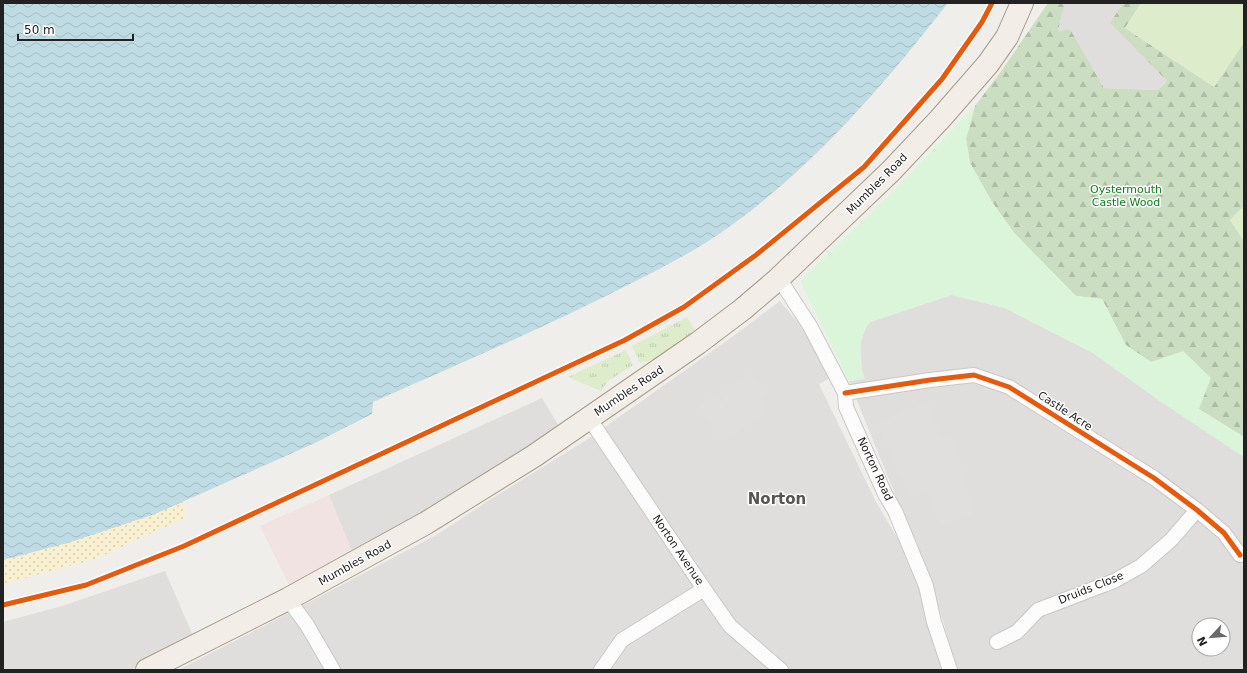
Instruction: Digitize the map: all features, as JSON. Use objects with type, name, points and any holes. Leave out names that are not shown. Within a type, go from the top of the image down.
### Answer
[{"type":"main road","name":"Mumbles Road","points":[[147,670],[288,599],[426,523],[534,456],[698,343],[777,280],[891,171],[940,119],[988,64],[1007,36],[1022,3]]},
{"type":"street","name":"Norton Road","points":[[777,280],[784,286],[810,326],[844,393],[846,408],[885,494],[896,511],[926,586],[934,622],[950,670]]},
{"type":"street","name":"Castle Acre","points":[[844,393],[930,380],[976,375],[1009,387],[1154,478],[1197,510],[1224,533],[1240,555]]},
{"type":"street","name":"Norton Avenue","points":[[590,418],[730,626],[781,670]]},
{"type":"street","name":"Druids Close","points":[[997,642],[1018,632],[1038,610],[1114,581],[1141,566],[1171,540],[1197,510]]},
{"type":"street","points":[[601,670],[622,640],[704,589]]},
{"type":"street","points":[[288,599],[307,625],[332,670]]},
{"type":"shaded area","points":[[1061,3],[1123,3],[1110,23],[1167,81],[1158,90],[1104,88],[1070,29],[1058,31],[1064,6]]},
{"type":"shaded area","points":[[952,295],[1005,308],[1093,353],[1160,401],[1244,457],[1244,670],[956,670],[942,617],[920,556],[849,381],[854,381],[862,371],[860,345],[865,328],[870,322]]},
{"type":"shaded area","points":[[780,301],[799,324],[803,324],[834,376],[819,384],[876,502],[910,559],[946,670],[178,670],[438,534],[491,499],[588,439],[732,337]]},
{"type":"shaded area","points":[[752,372],[766,394],[761,397],[767,406],[762,409],[765,414],[742,429],[719,393]]},
{"type":"shaded area","points":[[717,393],[741,429],[722,442],[698,406]]},
{"type":"shaded area","points":[[542,398],[560,428],[504,465],[353,554],[329,495]]},
{"type":"shaded area","points":[[928,401],[941,439],[952,436],[975,515],[940,526],[929,492],[910,497],[877,423]]},
{"type":"shaded area","points":[[329,495],[353,554],[290,587],[260,526]]},
{"type":"shaded area","points":[[165,571],[194,638],[130,670],[3,670],[3,622],[62,606]]},
{"type":"green space","name":"Oystermouth Castle Wood","points":[[1048,3],[1061,3],[1064,6],[1058,31],[1070,29],[1104,88],[1158,90],[1167,81],[1110,23],[1123,3],[1141,3],[1125,28],[1214,87],[1244,42],[1244,206],[1230,220],[1244,241],[1244,437],[1199,409],[1151,362],[1126,346],[1102,299],[1076,296],[1015,234],[992,202],[970,163],[966,139],[975,106],[1002,70]]},
{"type":"green space","points":[[1141,3],[1244,3],[1244,42],[1214,87],[1125,28]]},
{"type":"green space","points":[[975,106],[966,139],[970,163],[992,202],[1015,234],[1076,296],[1102,299],[1126,345],[1151,362],[1183,351],[1211,378],[1199,409],[1244,437],[1244,457],[1160,401],[1093,353],[1005,308],[951,295],[870,322],[863,335],[860,350],[861,365],[865,379],[849,381],[801,283],[801,280],[888,196]]},
{"type":"green space","points":[[1244,206],[1244,241],[1230,220]]},
{"type":"green space","points":[[687,317],[695,330],[661,357],[640,363],[632,346]]},
{"type":"green space","points":[[626,350],[633,365],[608,381],[601,391],[568,377]]},
{"type":"sand","points":[[185,500],[185,518],[95,559],[3,584],[3,560],[118,526]]},
{"type":"water","points":[[3,3],[948,3],[873,94],[819,151],[760,203],[729,227],[689,253],[559,319],[373,402],[372,414],[315,443],[155,514],[71,542],[3,560]]},
{"type":"cycle path","points":[[3,605],[86,585],[184,546],[625,340],[684,307],[756,255],[864,167],[942,79],[982,22],[992,3]]},
{"type":"cycle path","points":[[845,393],[974,375],[1009,387],[1154,478],[1197,510],[1224,533],[1240,555]]},
{"type":"district","name":"Norton","points":[[777,499]]}]
